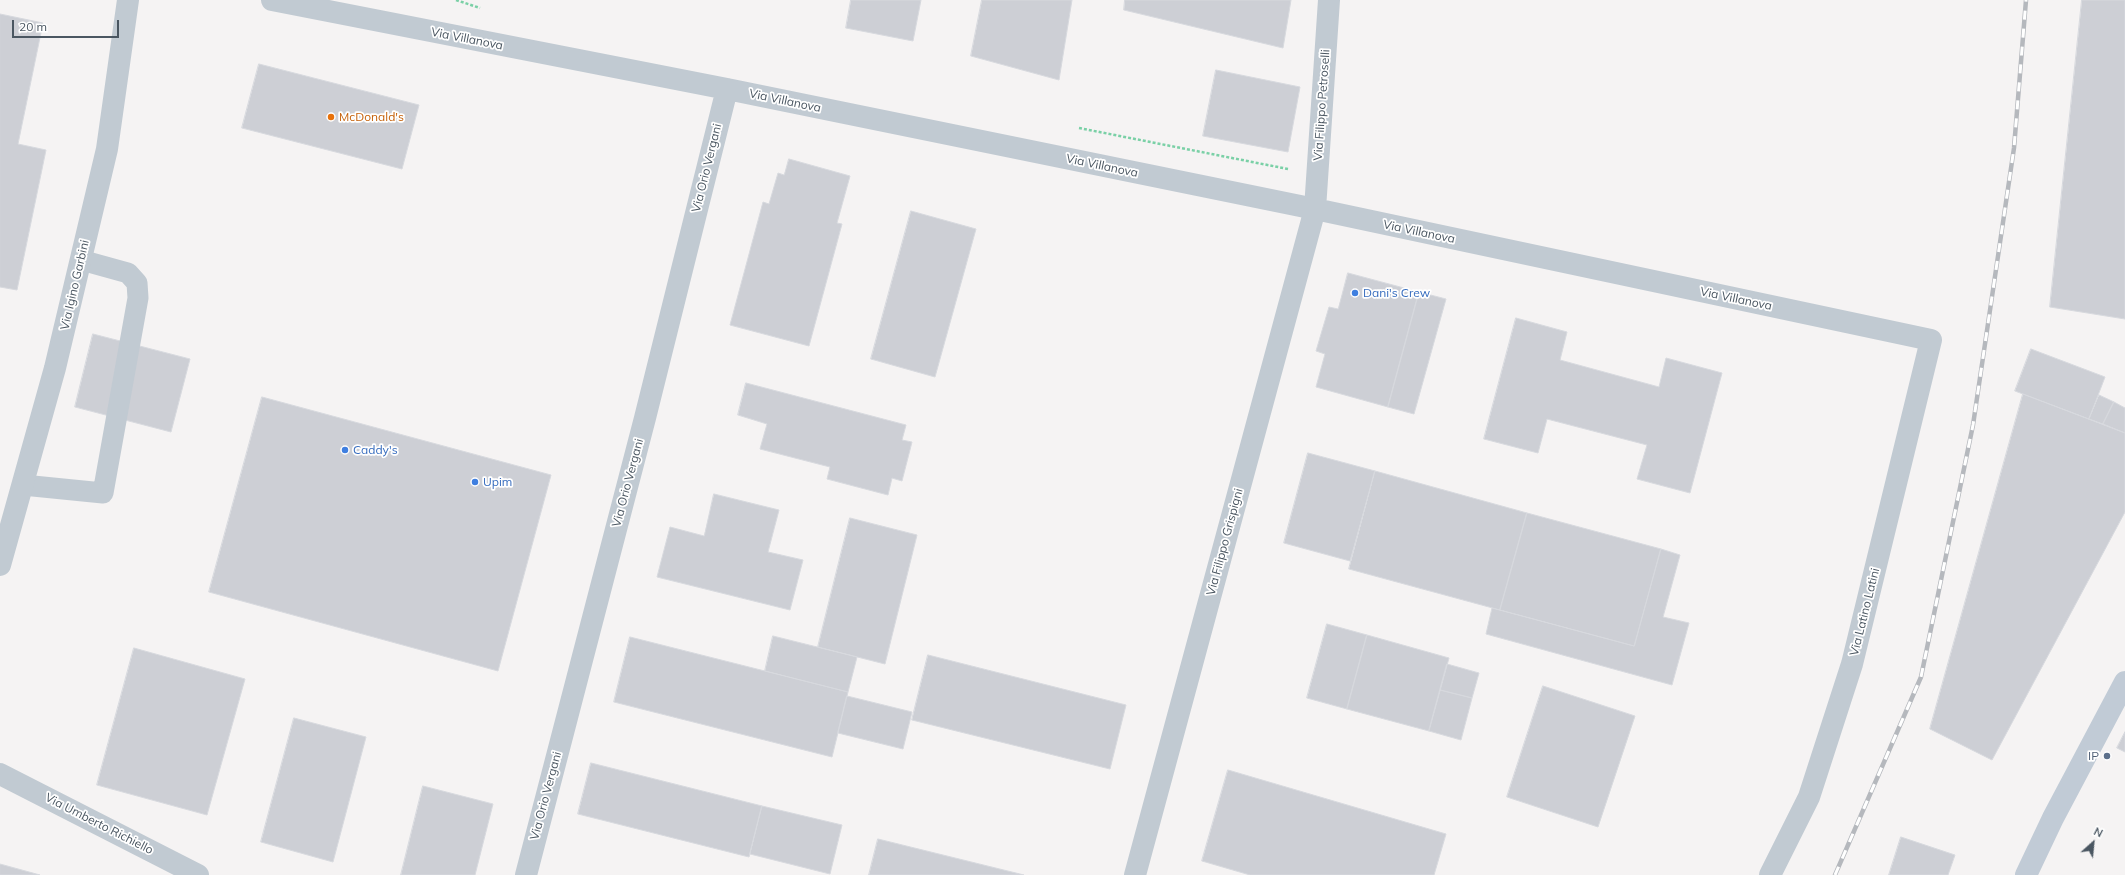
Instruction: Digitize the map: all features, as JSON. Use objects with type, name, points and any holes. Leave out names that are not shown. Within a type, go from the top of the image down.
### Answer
[{"type":"main road","points":[[2026,875],[2053,818],[2125,682]]},
{"type":"street","name":"Via Igino Garbini","points":[[0,565],[55,368],[107,149],[128,0]]},
{"type":"street","name":"Via Villanova","points":[[272,0],[727,89],[1315,209],[1931,340]]},
{"type":"street","name":"Via Filippo Petroselli","points":[[1315,209],[1329,0]]},
{"type":"street","name":"Via Orio Vergani","points":[[526,875],[645,418],[727,89]]},
{"type":"street","name":"Via Filippo Grispigni","points":[[1135,875],[1315,209]]},
{"type":"street","name":"Via Latino Latini","points":[[1770,875],[1809,797],[1852,664],[1931,340]]},
{"type":"street","name":"Via Umberto Richiello","points":[[0,774],[198,875]]},
{"type":"lane","points":[[23,485],[103,493],[138,298],[137,283],[128,273],[81,260]]},
{"type":"building","points":[[851,0],[921,0],[913,41],[846,28]]},
{"type":"building","points":[[982,0],[1072,0],[1059,80],[971,56]]},
{"type":"building","points":[[1125,0],[1291,0],[1283,48],[1124,10]]},
{"type":"building","points":[[2082,0],[2125,0],[2125,319],[2050,307]]},
{"type":"building","points":[[0,14],[43,23],[18,144],[46,150],[17,290],[0,287]]},
{"type":"building","name":"McDonald's","points":[[259,64],[419,105],[402,169],[242,128]]},
{"type":"building","points":[[1216,70],[1300,87],[1288,152],[1203,136]]},
{"type":"building","points":[[789,159],[850,176],[837,223],[842,224],[809,346],[730,325],[763,202],[769,204],[778,173],[784,175]]},
{"type":"building","points":[[911,211],[976,229],[935,377],[871,359]]},
{"type":"building","points":[[1348,273],[1419,292],[1388,407],[1316,387],[1325,354],[1316,351],[1329,307],[1338,309]]},
{"type":"building","points":[[1419,292],[1446,299],[1414,414],[1388,407]]},
{"type":"building","points":[[1516,318],[1567,332],[1560,360],[1659,387],[1666,358],[1722,373],[1690,493],[1637,479],[1647,445],[1547,419],[1538,453],[1484,439]]},
{"type":"building","points":[[93,334],[190,359],[171,432],[75,407]]},
{"type":"building","points":[[2031,349],[2105,377],[2089,419],[2015,391]]},
{"type":"building","points":[[746,383],[906,425],[902,440],[912,442],[902,481],[892,478],[888,495],[827,479],[830,467],[760,449],[767,424],[738,415]]},
{"type":"building","points":[[2023,394],[2125,433],[2125,512],[1992,760],[1930,729]]},
{"type":"building","points":[[2099,395],[2114,402],[2103,424],[2089,419]]},
{"type":"building","points":[[262,397],[551,475],[498,671],[209,592]]},
{"type":"building","points":[[2114,402],[2125,408],[2125,433],[2103,424]]},
{"type":"building","points":[[1308,453],[1375,471],[1350,561],[1284,543]]},
{"type":"building","points":[[1375,471],[1527,513],[1500,610],[1349,569]]},
{"type":"building","points":[[714,494],[779,510],[768,552],[803,560],[790,610],[657,577],[670,527],[704,536]]},
{"type":"building","points":[[1527,513],[1661,549],[1634,646],[1500,610]]},
{"type":"building","points":[[850,518],[917,535],[885,664],[818,647]]},
{"type":"building","points":[[1661,549],[1680,555],[1663,617],[1689,623],[1672,685],[1486,634],[1492,608],[1634,646]]},
{"type":"building","points":[[1327,624],[1367,635],[1347,709],[1307,698]]},
{"type":"building","points":[[1367,635],[1449,658],[1429,731],[1347,709]]},
{"type":"building","points":[[773,636],[857,657],[848,692],[765,671]]},
{"type":"building","points":[[630,637],[848,692],[832,757],[614,702]]},
{"type":"building","points":[[134,648],[245,679],[207,815],[97,785]]},
{"type":"building","points":[[928,655],[1126,705],[1110,769],[912,720]]},
{"type":"building","points":[[1447,664],[1479,673],[1472,698],[1440,690]]},
{"type":"building","points":[[1543,686],[1635,716],[1598,827],[1507,797]]},
{"type":"building","points":[[1440,690],[1472,698],[1461,740],[1429,731]]},
{"type":"building","points":[[847,696],[912,712],[903,749],[838,733]]},
{"type":"building","points":[[294,718],[366,737],[333,862],[261,842]]},
{"type":"building","points":[[2125,732],[2125,752],[2117,748]]},
{"type":"building","points":[[591,763],[762,806],[749,857],[578,814]]},
{"type":"building","points":[[1228,770],[1446,834],[1434,875],[1250,875],[1202,861]]},
{"type":"building","points":[[423,786],[493,804],[475,875],[401,875]]},
{"type":"building","points":[[762,806],[842,825],[830,874],[750,854]]},
{"type":"building","points":[[1901,837],[1955,855],[1948,875],[1889,875]]},
{"type":"building","points":[[878,839],[1024,875],[869,875]]},
{"type":"building","points":[[0,864],[40,875],[0,875]]},
{"type":"railway","points":[[1835,875],[1921,677],[1973,425],[2014,148],[2026,0]]},
{"type":"place","name":"McDonald's","points":[[331,117]]},
{"type":"place","name":"Dani's Crew","points":[[1355,293]]},
{"type":"place","name":"Caddy's","points":[[345,450]]},
{"type":"place","name":"Upim","points":[[475,482]]},
{"type":"place","name":"IP","points":[[2107,756]]}]
